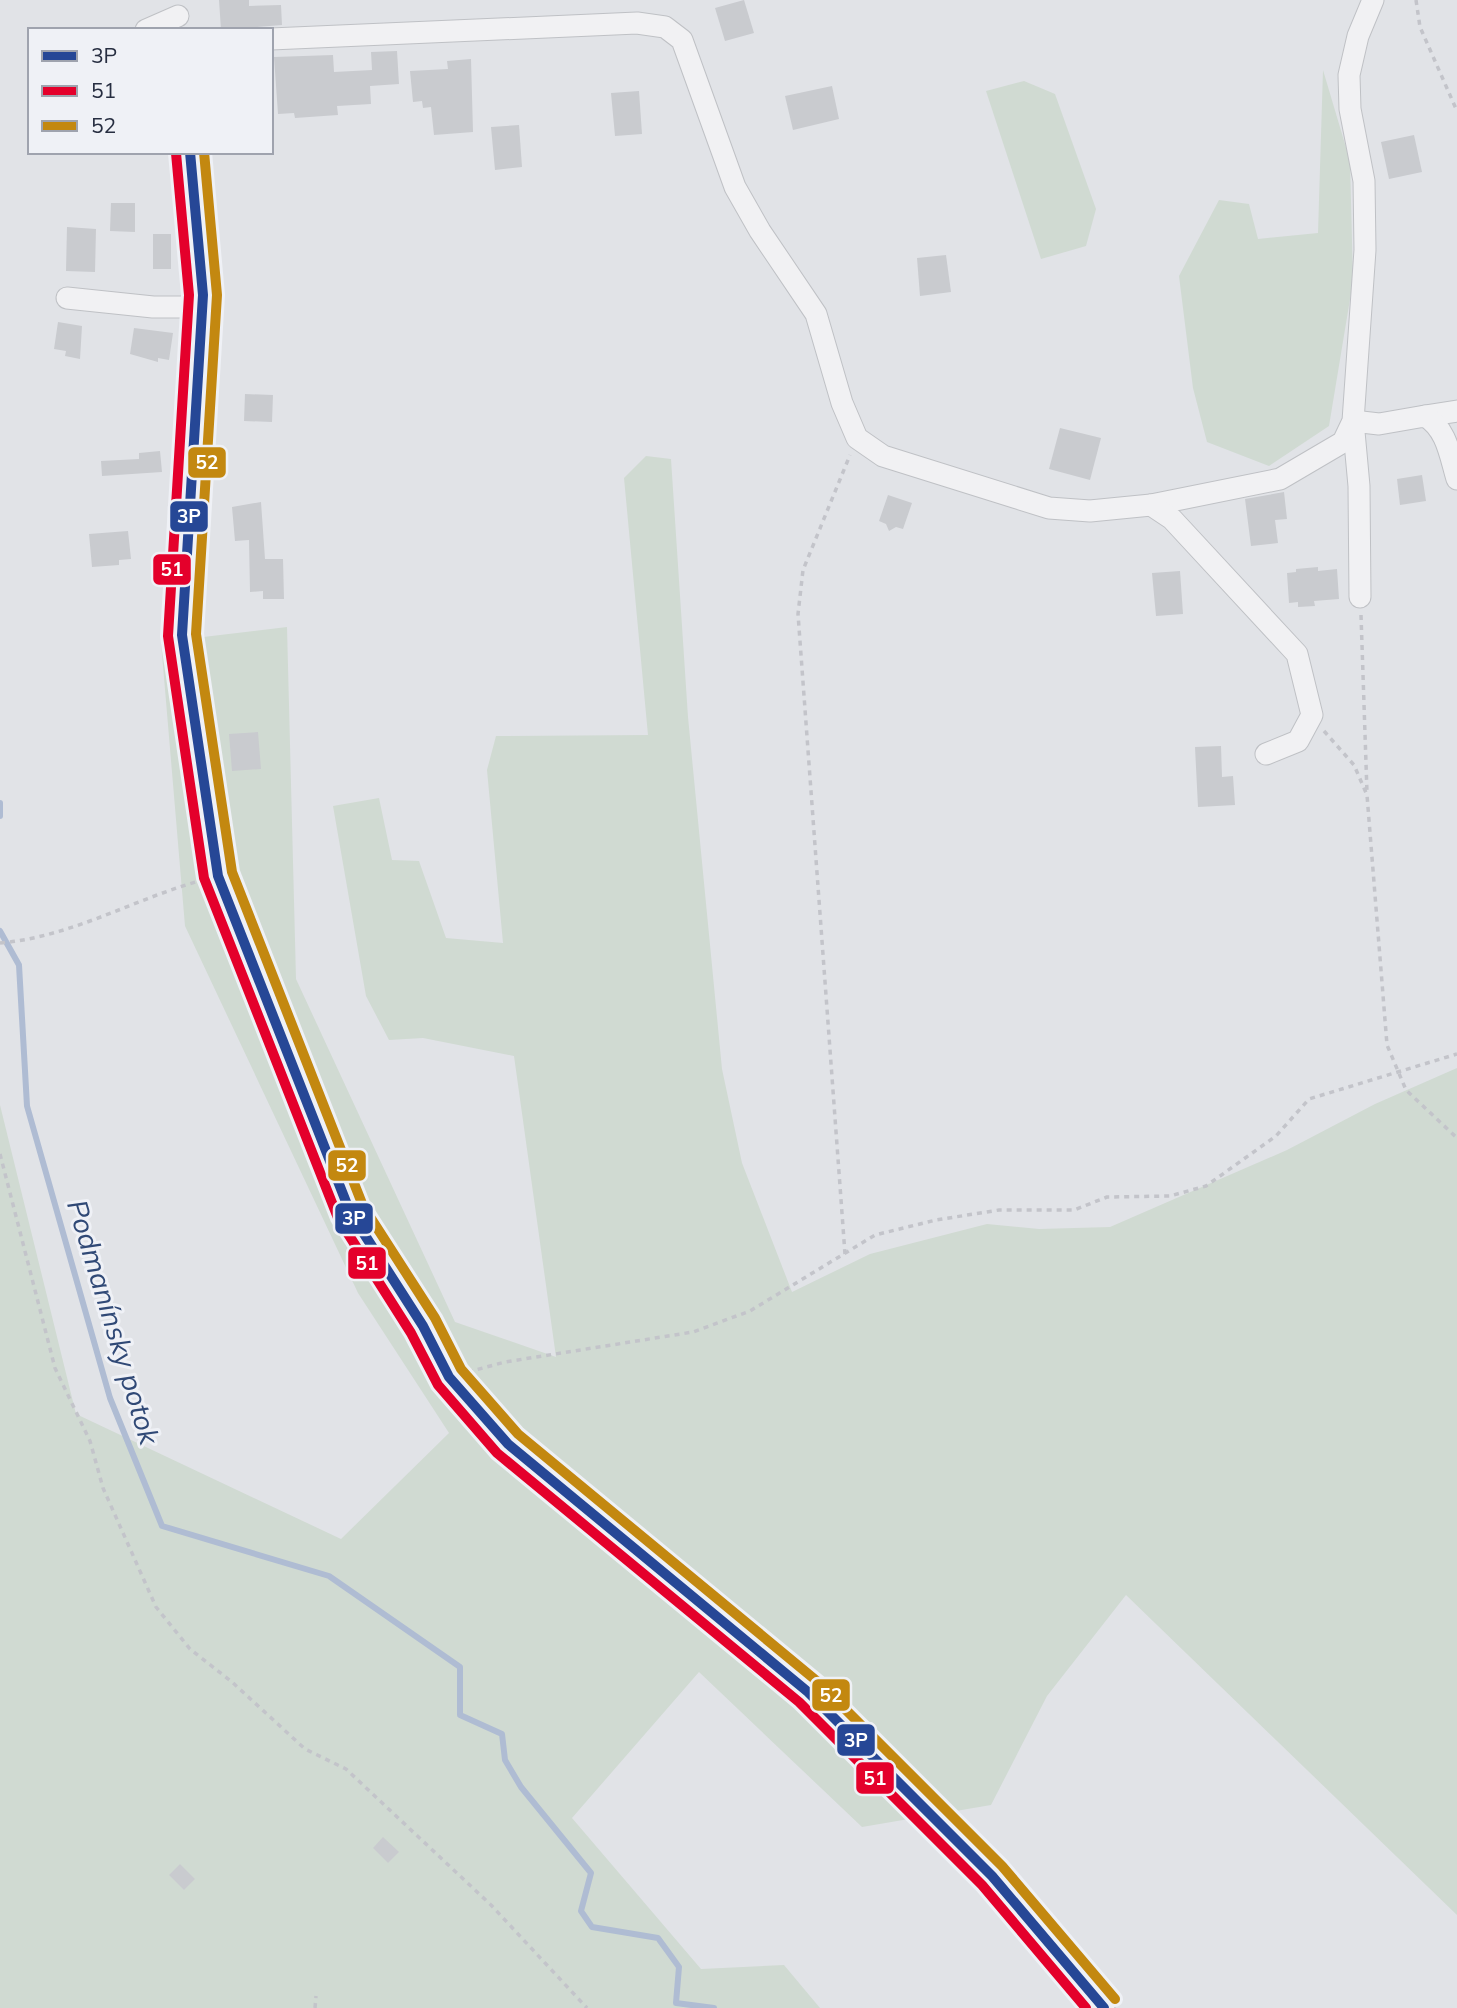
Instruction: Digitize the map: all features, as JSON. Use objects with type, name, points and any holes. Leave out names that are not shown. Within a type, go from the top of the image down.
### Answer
[{"type":"street","points":[[1360,597],[1359,486],[1353,421],[1365,250],[1364,181],[1350,109],[1349,75],[1358,36],[1373,0]]},
{"type":"street","points":[[150,28],[178,15]]},
{"type":"street","points":[[273,39],[637,23],[665,27],[682,40],[735,187],[760,231],[816,314],[842,403],[857,438],[883,456],[1049,508],[1090,511],[1151,505],[1280,479],[1343,442],[1353,421]]},
{"type":"street","points":[[190,154],[203,307],[182,635],[218,876],[350,1212],[423,1326],[449,1377],[508,1444],[808,1692],[992,1876],[1104,2008]]},
{"type":"street","points":[[67,298],[153,307],[203,307]]},
{"type":"street","points":[[1353,421],[1379,424],[1457,411]]},
{"type":"street","points":[[1425,416],[1436,422],[1443,435],[1457,479]]},
{"type":"street","points":[[1151,505],[1172,519],[1297,654],[1312,715],[1298,741],[1266,754]]},
{"type":"path","points":[[1416,0],[1420,27],[1457,111]]},
{"type":"path","points":[[845,1254],[797,614],[803,570],[857,438]]},
{"type":"path","points":[[1360,597],[1367,795],[1387,1045],[1406,1090],[1457,1138]]},
{"type":"path","points":[[1312,715],[1354,765],[1367,795]]},
{"type":"path","points":[[0,943],[34,940],[218,876]]},
{"type":"path","points":[[449,1377],[505,1362],[692,1332],[750,1311],[875,1235],[936,1220],[999,1210],[1074,1210],[1107,1197],[1170,1196],[1206,1186],[1276,1136],[1310,1099],[1457,1054]]},
{"type":"path","points":[[0,1154],[55,1368],[90,1441],[103,1488],[156,1607],[190,1649],[232,1682],[304,1749],[346,1769],[491,1905],[587,2008]]},
{"type":"path","points":[[315,2008],[316,1996]]},
{"type":"shaded area","points":[[1323,70],[1350,161],[1353,281],[1329,426],[1269,466],[1207,442],[1193,388],[1179,276],[1219,200],[1249,204],[1258,239],[1318,233]]},
{"type":"shaded area","points":[[1024,81],[1055,94],[1096,209],[1086,246],[1041,259],[986,91]]},
{"type":"shaded area","points":[[646,456],[671,459],[688,717],[722,1069],[742,1163],[792,1292],[870,1254],[987,1224],[1039,1229],[1110,1227],[1287,1150],[1375,1104],[1457,1068],[1457,1915],[1126,1595],[1047,1696],[991,1805],[862,1827],[699,1672],[572,1818],[701,1969],[784,1965],[820,2008],[0,2008],[0,1105],[76,1414],[341,1539],[449,1433],[358,1293],[185,926],[161,642],[287,627],[296,979],[455,1322],[556,1357],[514,1056],[423,1038],[389,1040],[366,996],[333,806],[379,798],[392,860],[419,861],[446,938],[503,943],[487,770],[496,736],[648,735],[624,478]]},
{"type":"building","points":[[219,0],[249,0],[249,6],[281,5],[282,25],[221,28]]},
{"type":"building","points":[[744,0],[754,33],[725,41],[715,8]]},
{"type":"building","points":[[397,51],[399,84],[370,86],[371,104],[337,106],[338,115],[295,118],[294,113],[278,114],[274,57],[333,55],[334,72],[372,70],[371,52]]},
{"type":"building","points":[[471,59],[473,132],[434,135],[431,107],[423,108],[422,101],[413,102],[410,71],[448,69],[447,61]]},
{"type":"building","points":[[832,86],[839,119],[793,130],[785,96]]},
{"type":"building","points":[[639,91],[642,134],[615,136],[611,93]]},
{"type":"building","points":[[519,125],[522,167],[495,170],[491,127]]},
{"type":"building","points":[[1414,135],[1422,172],[1389,179],[1381,142]]},
{"type":"building","points":[[111,203],[135,203],[135,232],[110,231]]},
{"type":"building","points":[[67,227],[96,229],[95,272],[66,271]]},
{"type":"building","points":[[153,234],[171,234],[171,269],[153,269]]},
{"type":"building","points":[[946,255],[951,292],[920,296],[917,258]]},
{"type":"building","points":[[58,322],[82,326],[80,359],[65,356],[66,351],[54,349]]},
{"type":"building","points":[[134,328],[173,333],[169,360],[158,358],[158,362],[130,354]]},
{"type":"building","points":[[245,394],[273,395],[272,422],[244,421]]},
{"type":"building","points":[[1060,428],[1101,438],[1090,480],[1049,469]]},
{"type":"building","points":[[160,451],[162,472],[102,476],[101,461],[139,459],[139,453]]},
{"type":"building","points":[[1422,475],[1426,501],[1400,505],[1397,479]]},
{"type":"building","points":[[1284,492],[1287,519],[1275,520],[1278,543],[1251,546],[1245,499]]},
{"type":"building","points":[[888,495],[912,503],[903,529],[896,527],[889,531],[886,524],[879,521]]},
{"type":"building","points":[[261,502],[265,559],[283,559],[284,599],[263,599],[263,591],[250,592],[249,540],[235,541],[232,507]]},
{"type":"building","points":[[128,531],[131,559],[119,560],[119,565],[92,567],[89,534]]},
{"type":"building","points":[[1318,567],[1318,571],[1337,569],[1339,599],[1314,601],[1315,606],[1298,607],[1298,602],[1289,603],[1287,573],[1296,572],[1296,569]]},
{"type":"building","points":[[1180,571],[1183,614],[1156,616],[1152,573]]},
{"type":"building","points":[[258,732],[261,769],[232,771],[229,734]]},
{"type":"building","points":[[1221,746],[1222,777],[1233,776],[1235,805],[1198,807],[1195,747]]},
{"type":"building","points":[[383,1837],[399,1852],[388,1863],[373,1848]]},
{"type":"building","points":[[180,1864],[195,1879],[184,1890],[169,1875]]},
{"type":"waterway","name":"Podmanínsky potok","points":[[0,803],[0,816]]},
{"type":"waterway","name":"Podmanínsky potok","points":[[0,931],[19,965],[27,1106],[110,1398],[162,1526],[329,1576],[460,1667],[460,1715],[502,1734],[505,1760],[521,1787],[591,1873],[581,1911],[592,1927],[658,1938],[679,1967],[676,2003],[714,2008]]},
{"type":"transit line","name":"51","points":[[176,154],[189,295],[168,636],[204,878],[338,1218],[411,1333],[438,1385],[497,1453],[799,1702],[982,1885],[1086,2008]]},
{"type":"transit line","name":"3P","points":[[190,154],[203,295],[182,635],[218,876],[350,1212],[423,1326],[449,1377],[508,1444],[808,1692],[992,1876],[1104,2008]]},
{"type":"transit line","name":"52","points":[[204,154],[217,295],[196,634],[232,872],[363,1206],[435,1318],[461,1369],[518,1434],[818,1682],[1002,1866],[1115,1999]]}]
